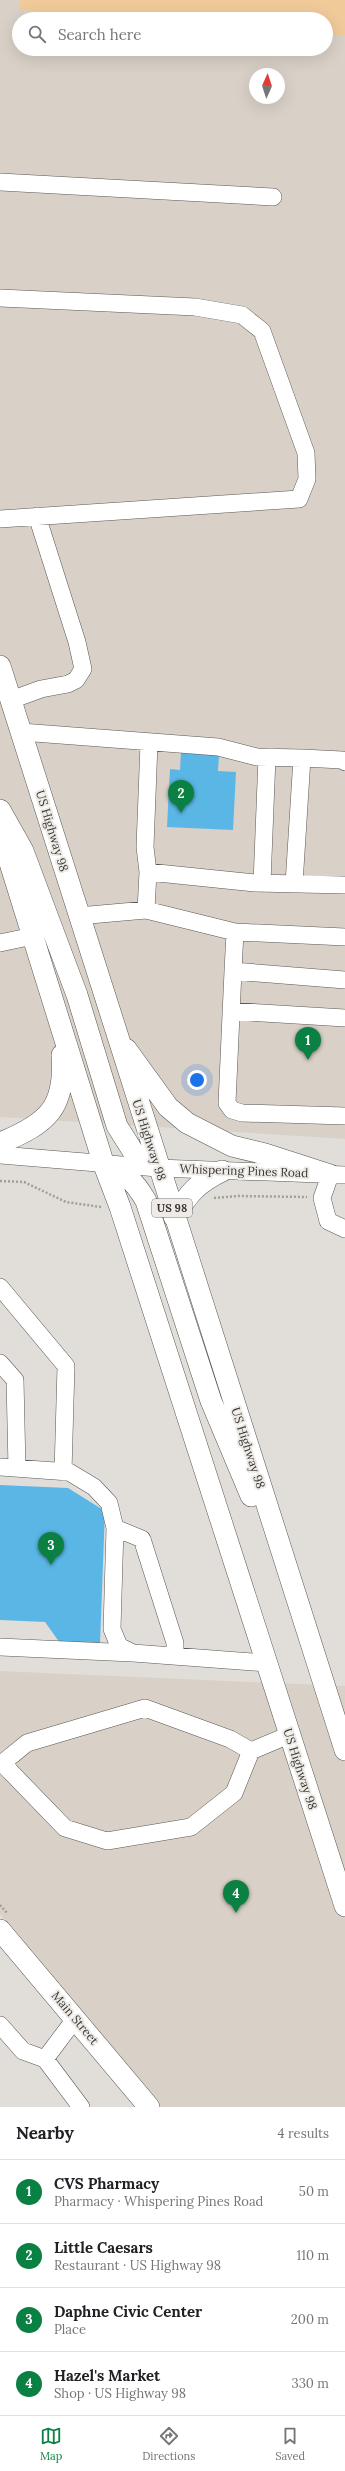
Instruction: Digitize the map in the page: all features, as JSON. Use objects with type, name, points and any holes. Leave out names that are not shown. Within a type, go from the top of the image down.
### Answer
[{"type":"main road","name":"US Highway 98","points":[[0,666],[115,1033],[345,1750]]},
{"type":"main road","points":[[0,810],[23,851],[77,995],[117,1126],[134,1153],[158,1168]]},
{"type":"main road","name":"US Highway 98","points":[[0,831],[104,1165],[120,1207],[345,1906]]},
{"type":"main road","points":[[0,1143],[38,1125],[60,1098],[64,1078],[59,1020]]},
{"type":"main road","points":[[115,1033],[168,1108],[188,1123],[232,1146],[338,1175]]},
{"type":"main road","points":[[104,1165],[124,1173],[137,1185],[146,1201],[211,1402],[250,1495],[287,1570]]},
{"type":"main road","points":[[174,1217],[188,1194],[202,1181],[222,1171]]},
{"type":"main road","name":"Main Street","points":[[0,1930],[149,2107]]},
{"type":"street","points":[[0,182],[273,197]]},
{"type":"street","points":[[0,298],[195,307],[242,315],[262,332],[306,453],[307,479],[299,499],[0,519]]},
{"type":"street","points":[[11,700],[41,689],[68,684],[76,680],[83,669],[77,642],[37,516]]},
{"type":"street","points":[[21,732],[218,747],[257,757],[342,760],[345,762]]},
{"type":"street","points":[[146,910],[148,872],[144,847],[150,743]]},
{"type":"street","points":[[262,883],[267,757]]},
{"type":"street","points":[[294,884],[302,758]]},
{"type":"street","points":[[148,872],[262,883],[345,885]]},
{"type":"street","points":[[78,916],[146,910],[235,932],[345,937]]},
{"type":"street","points":[[235,932],[227,1103],[232,1110],[242,1113],[345,1116]]},
{"type":"street","points":[[0,943],[33,936]]},
{"type":"street","points":[[233,971],[345,980]]},
{"type":"street","points":[[231,1011],[345,1018]]},
{"type":"street","name":"Whispering Pines Road","points":[[0,1155],[104,1165],[338,1175]]},
{"type":"street","points":[[338,1175],[322,1198],[328,1220],[341,1229],[345,1229]]},
{"type":"street","points":[[0,1287],[66,1366],[63,1472]]},
{"type":"street","points":[[0,1363],[15,1380],[8,1468],[69,1472],[94,1487],[109,1503],[115,1528],[112,1629],[119,1646],[135,1653]]},
{"type":"street","points":[[115,1528],[142,1539],[175,1643],[175,1656]]},
{"type":"street","points":[[0,1647],[135,1653],[266,1663]]},
{"type":"street","points":[[251,1751],[230,1739],[144,1708],[28,1743],[1,1764],[65,1828],[107,1841],[191,1827],[234,1793],[251,1751],[289,1735]]},
{"type":"street","points":[[45,2059],[75,2019]]},
{"type":"street","points":[[0,2024],[23,2051],[45,2059],[81,2107]]},
{"type":"shaded area","points":[[0,0],[20,0],[20,10],[46,12],[12,12],[12,56],[333,56],[333,35],[345,36],[345,1139],[0,1117]]},
{"type":"shaded area","points":[[20,0],[345,0],[345,36],[333,35],[333,12],[45,12],[19,10]]},
{"type":"shaded area","points":[[0,1671],[345,1686],[345,2107],[161,2107],[0,1914]]},
{"type":"building","points":[[181,752],[219,754],[218,771],[236,772],[233,830],[167,827],[170,769],[180,770]]},
{"type":"building","points":[[0,1485],[68,1488],[105,1511],[100,1644],[60,1643],[45,1622],[0,1620]]},
{"type":"place","name":"Little Caesars","points":[[181,813]]},
{"type":"place","name":"CVS Pharmacy","points":[[308,1060]]},
{"type":"place","name":"Daphne Civic Center","points":[[51,1565]]},
{"type":"place","name":"Hazel's Market","points":[[236,1913]]}]
